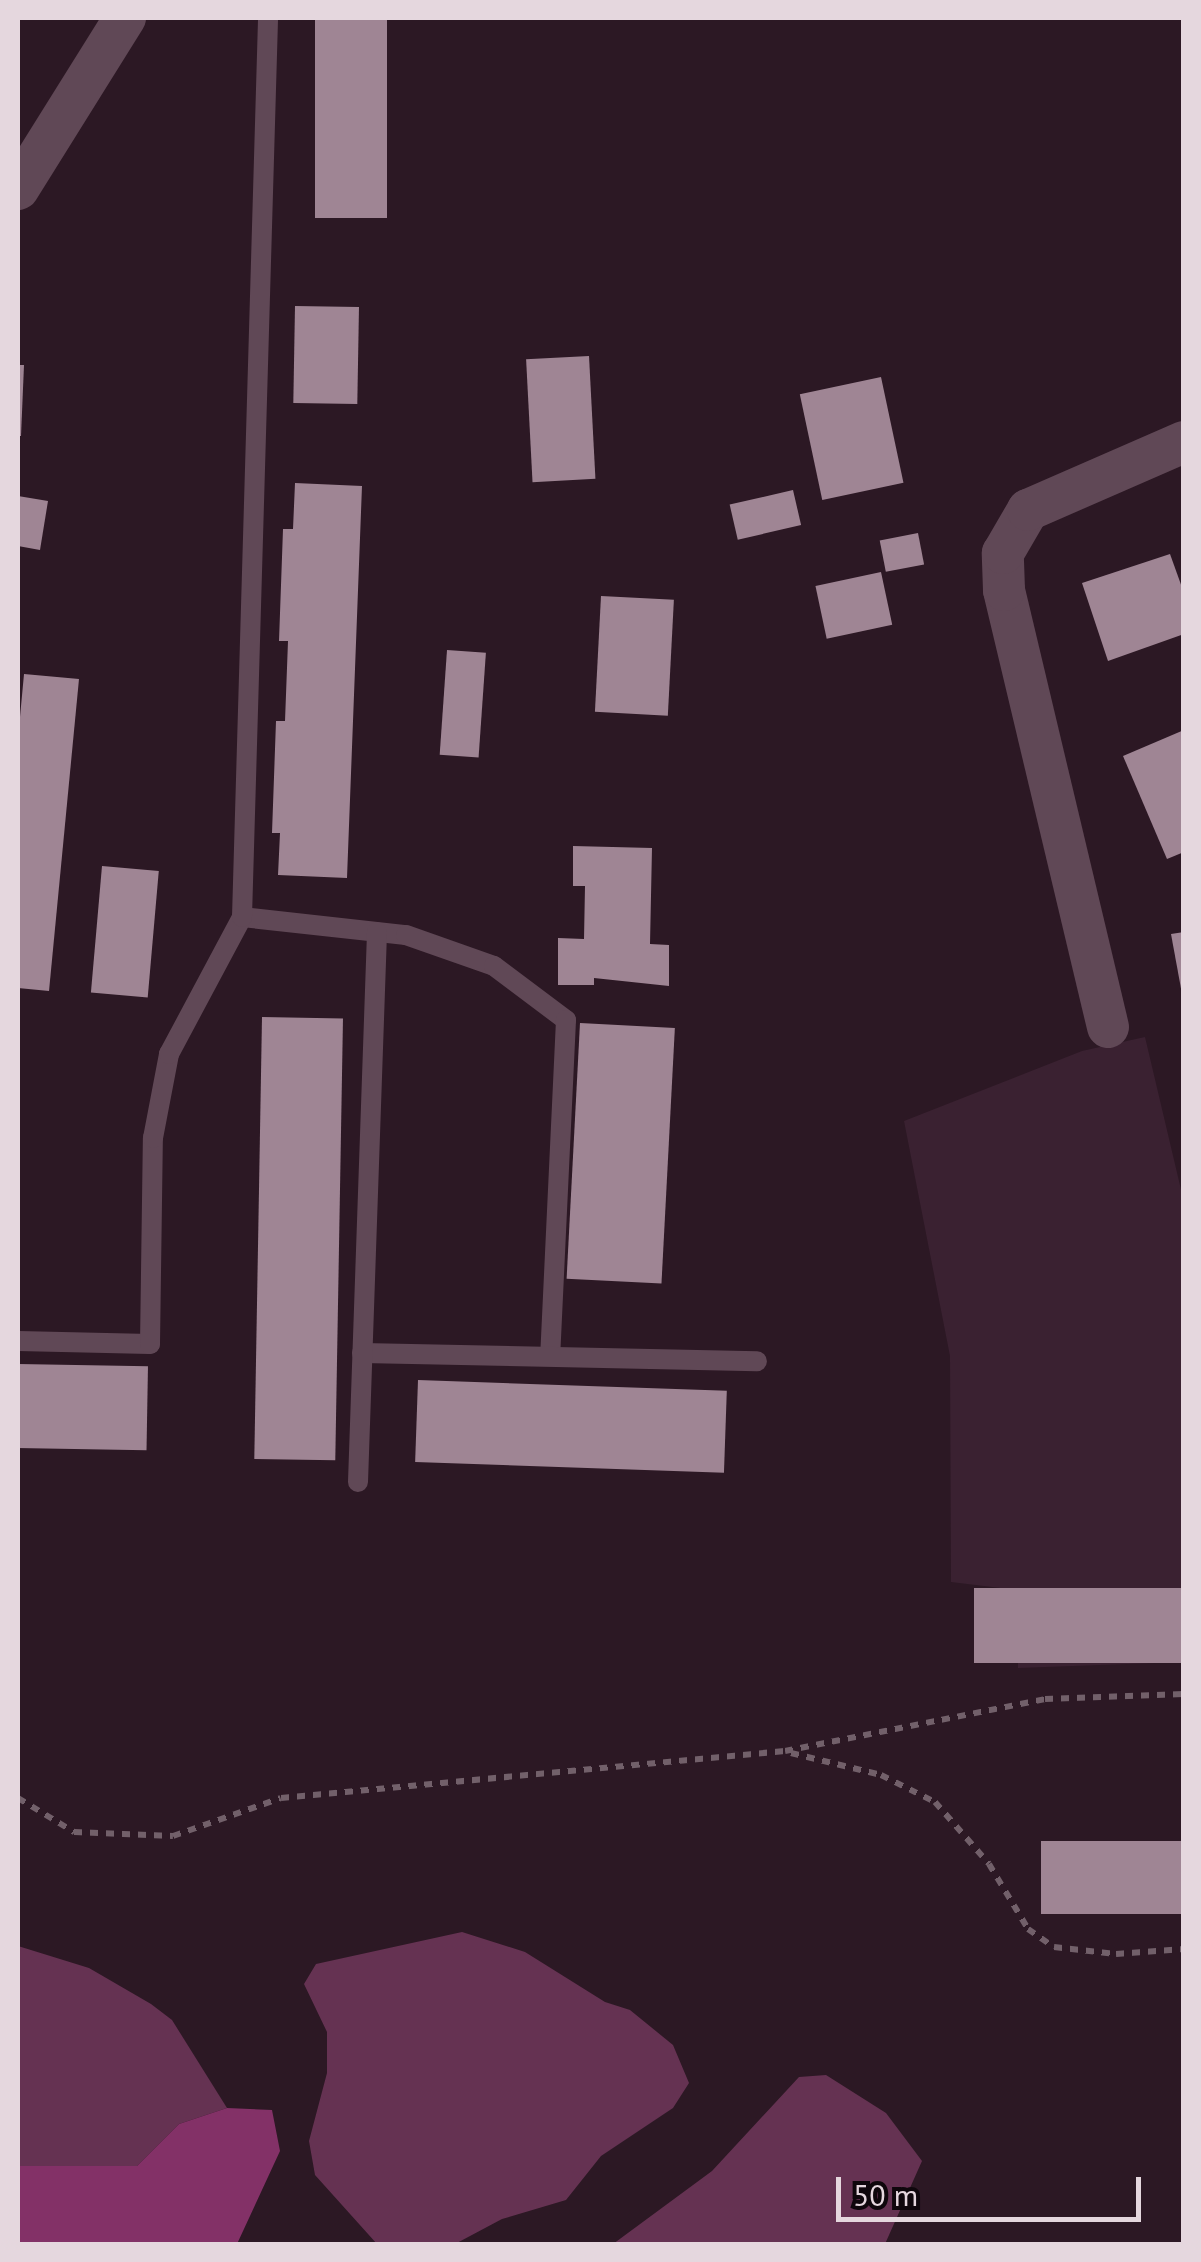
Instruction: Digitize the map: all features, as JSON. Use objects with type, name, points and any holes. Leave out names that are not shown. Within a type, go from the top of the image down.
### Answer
[{"type":"street","points":[[18,189],[125,18]]},
{"type":"street","points":[[1108,1027],[1004,590],[1002,553],[1028,510],[1184,442]]},
{"type":"lane","points":[[18,1341],[150,1344],[153,1138],[169,1054],[242,917],[268,18]]},
{"type":"lane","points":[[242,917],[406,935],[494,966],[566,1020],[550,1356]]},
{"type":"lane","points":[[358,1482],[376,932]]},
{"type":"lane","points":[[362,1353],[756,1361]]},
{"type":"path","points":[[18,1798],[74,1832],[173,1836],[281,1798],[785,1752],[1045,1699],[1184,1694]]},
{"type":"path","points":[[785,1752],[881,1775],[935,1802],[989,1864],[1028,1929],[1054,1948],[1116,1954],[1184,1949]]},
{"type":"shaded area","points":[[1145,1037],[1183,1198],[1183,1662],[1018,1668],[1017,1590],[951,1582],[950,1356],[904,1121],[1082,1051]]},
{"type":"shaded area","points":[[462,1932],[525,1952],[605,2002],[630,2010],[673,2045],[689,2083],[673,2108],[601,2156],[566,2200],[502,2219],[455,2244],[377,2244],[315,2175],[309,2141],[327,2073],[327,2032],[304,1984],[316,1964]]},
{"type":"shaded area","points":[[18,1946],[89,1968],[172,2020],[227,2108],[179,2124],[137,2166],[18,2166]]},
{"type":"shaded area","points":[[826,2075],[886,2113],[922,2161],[885,2244],[613,2244],[712,2171],[799,2077]]},
{"type":"shaded area","points":[[227,2108],[272,2110],[280,2151],[237,2244],[18,2244],[18,2166],[137,2166],[179,2124]]},
{"type":"building","points":[[315,18],[387,18],[387,218],[315,218]]},
{"type":"building","points":[[295,306],[359,307],[357,404],[293,403]]},
{"type":"building","points":[[589,356],[595,479],[533,482],[526,359]]},
{"type":"building","points":[[18,365],[24,365],[21,436],[18,436]]},
{"type":"building","points":[[881,377],[903,483],[822,500],[800,394]]},
{"type":"building","points":[[295,483],[362,486],[347,878],[278,875],[280,833],[272,833],[276,721],[285,721],[288,641],[279,641],[283,529],[293,529]]},
{"type":"building","points":[[793,490],[801,525],[738,540],[730,505]]},
{"type":"building","points":[[18,496],[48,501],[40,550],[18,546]]},
{"type":"building","points":[[918,533],[924,564],[886,572],[880,540]]},
{"type":"building","points":[[1170,554],[1184,593],[1184,634],[1108,661],[1082,583]]},
{"type":"building","points":[[881,572],[892,625],[827,639],[815,586]]},
{"type":"building","points":[[601,596],[674,600],[668,716],[595,712]]},
{"type":"building","points":[[447,650],[486,653],[479,757],[440,755]]},
{"type":"building","points":[[24,674],[79,679],[49,991],[18,988],[18,738]]},
{"type":"building","points":[[1184,730],[1184,852],[1167,859],[1123,756]]},
{"type":"building","points":[[573,846],[652,848],[650,944],[669,945],[669,986],[594,978],[594,985],[558,985],[558,938],[584,939],[585,886],[573,886]]},
{"type":"building","points":[[102,866],[159,871],[148,997],[91,993]]},
{"type":"building","points":[[1184,932],[1184,994],[1182,994],[1171,934]]},
{"type":"building","points":[[262,1017],[343,1018],[335,1460],[254,1459]]},
{"type":"building","points":[[580,1023],[675,1028],[661,1284],[567,1279]]},
{"type":"building","points":[[18,1364],[148,1366],[147,1450],[18,1448]]},
{"type":"building","points":[[418,1380],[727,1391],[724,1473],[415,1462]]},
{"type":"building","points":[[974,1588],[1184,1588],[1184,1663],[974,1663]]},
{"type":"building","points":[[1041,1841],[1184,1841],[1184,1914],[1041,1914]]}]
